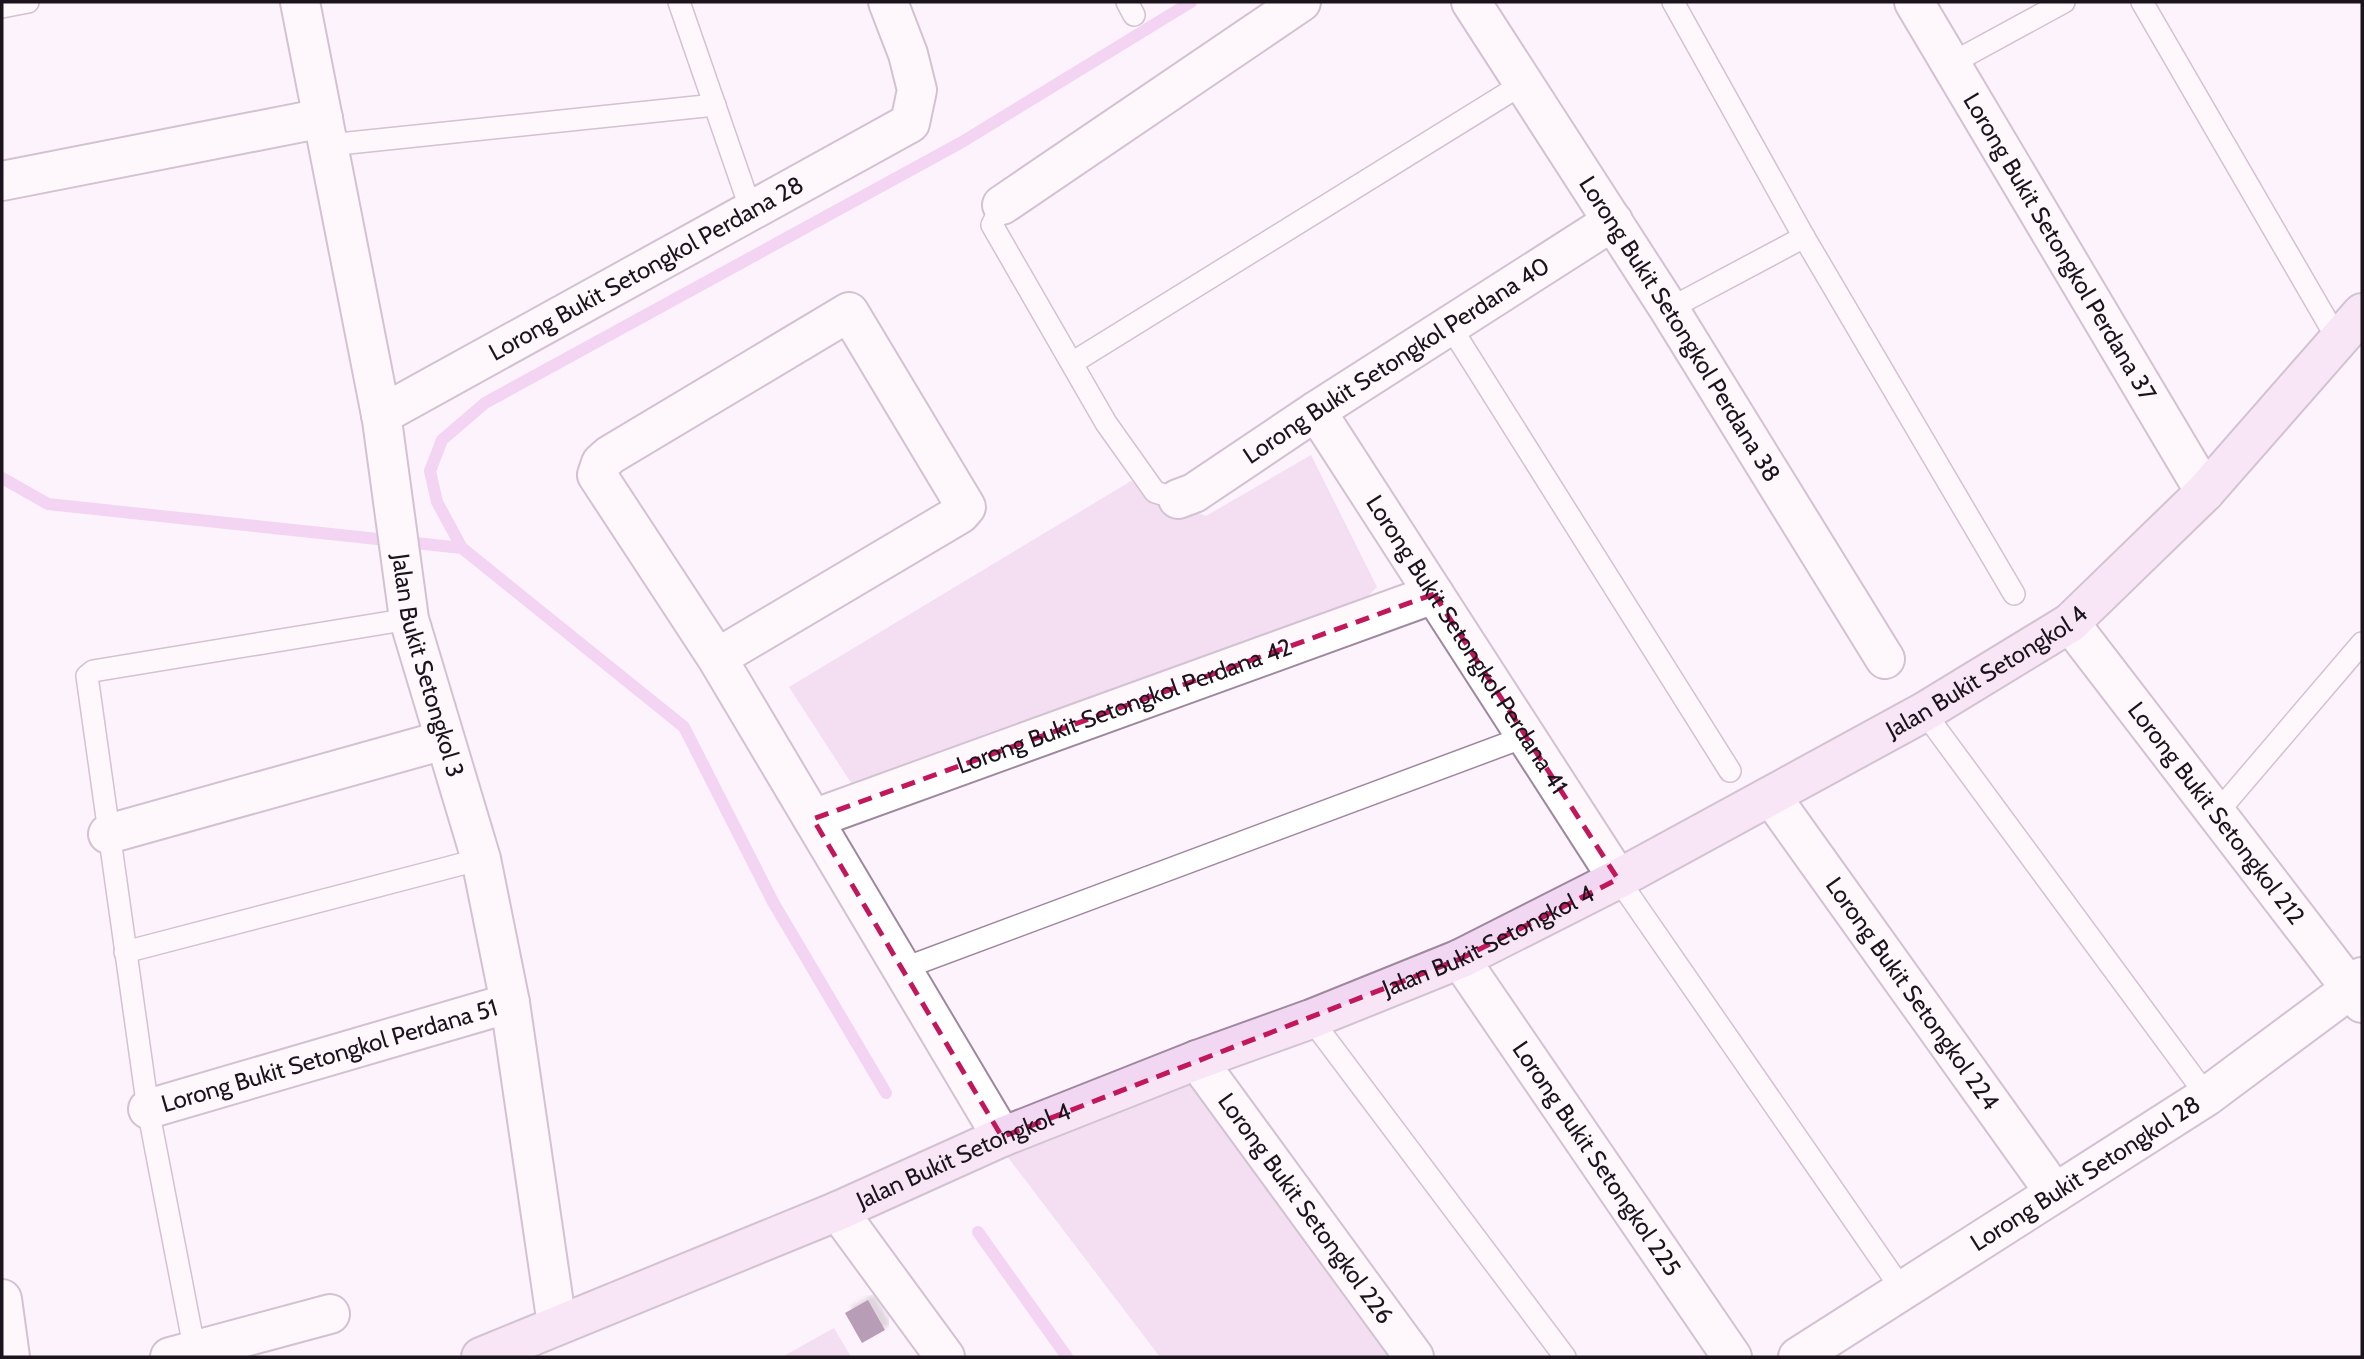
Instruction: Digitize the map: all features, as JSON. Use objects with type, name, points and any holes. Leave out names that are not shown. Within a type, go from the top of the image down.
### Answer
[{"type":"street","name":"Jalan Bukit Setongkol 3","points":[[300,2],[382,418],[409,619],[481,859],[510,1003],[557,1325]]},
{"type":"street","name":"Lorong Bukit Setongkol Perdana 28","points":[[382,418],[910,123],[917,89],[908,54],[888,2]]},
{"type":"street","points":[[1002,205],[1301,2]]},
{"type":"street","name":"Lorong Bukit Setongkol Perdana 38","points":[[1471,2],[1614,221],[1885,659]]},
{"type":"street","name":"Lorong Bukit Setongkol Perdana 37","points":[[1914,2],[2205,492]]},
{"type":"street","points":[[2,181],[326,132]]},
{"type":"street","name":"Lorong Bukit Setongkol Perdana 40","points":[[1178,499],[1194,494],[1316,411],[1614,221]]},
{"type":"street","points":[[717,658],[949,521],[966,508],[849,312],[601,463],[597,475],[717,658],[1002,1137]]},
{"type":"street","name":"Jalan Bukit Setongkol 4","points":[[481,1357],[838,1211],[1002,1137],[1460,959],[1618,879],[1924,712],[2070,623],[2205,492],[2350,326]]},
{"type":"street","name":"Lorong Bukit Setongkol Perdana 41","points":[[1316,411],[1618,879]]},
{"type":"street","name":"Lorong Bukit Setongkol Perdana 42","points":[[813,819],[1434,594]]},
{"type":"street","name":"Lorong Bukit Setongkol 212","points":[[2070,623],[2216,814],[2359,989]]},
{"type":"street","points":[[108,834],[444,740]]},
{"type":"street","name":"Lorong Bukit Setongkol 224","points":[[1771,796],[2055,1193]]},
{"type":"street","name":"Lorong Bukit Setongkol 225","points":[[1460,959],[1732,1357]]},
{"type":"street","name":"Lorong Bukit Setongkol 28","points":[[1798,1357],[2207,1096],[2359,989]]},
{"type":"street","name":"Lorong Bukit Setongkol Perdana 51","points":[[148,1109],[510,1003]]},
{"type":"street","name":"Lorong Bukit Setongkol 226","points":[[1197,1060],[1414,1357]]},
{"type":"street","points":[[838,1211],[944,1357]]},
{"type":"street","points":[[2,1299],[9,1357]]},
{"type":"street","points":[[187,1355],[330,1314]]},
{"type":"lane","points":[[2,7],[27,2]]},
{"type":"lane","points":[[679,2],[751,210]]},
{"type":"lane","points":[[1673,2],[1804,237],[2014,593]]},
{"type":"lane","points":[[1952,63],[2064,2]]},
{"type":"lane","points":[[2143,2],[2350,326]]},
{"type":"lane","points":[[1072,363],[1524,83]]},
{"type":"lane","points":[[326,132],[715,105]]},
{"type":"lane","points":[[1002,205],[992,225],[1106,423],[1155,492],[1178,499]]},
{"type":"lane","points":[[1669,309],[1804,237]]},
{"type":"lane","points":[[1450,326],[1730,771]]},
{"type":"lane","points":[[187,1355],[148,1109],[86,684],[87,676],[93,671],[409,619]]},
{"type":"lane","points":[[2216,814],[2362,643]]},
{"type":"lane","points":[[1924,712],[2207,1096]]},
{"type":"lane","points":[[902,969],[1527,736]]},
{"type":"lane","points":[[125,952],[481,859]]},
{"type":"lane","points":[[1618,879],[1903,1290]]},
{"type":"lane","points":[[1311,1019],[1565,1357]]},
{"type":"highlighted area","points":[[1434,594],[1618,879],[1460,959],[1002,1137],[813,819]]},
{"type":"shaded area","points":[[1311,455],[1377,587],[1361,603],[857,792],[789,687],[1131,481],[1170,502],[1206,516]]},
{"type":"shaded area","points":[[1187,1057],[1405,1357],[1160,1357],[991,1135]]},
{"type":"shaded area","points":[[834,1328],[851,1357],[782,1357]]},
{"type":"building","points":[[868,1300],[885,1330],[862,1343],[845,1313]]},
{"type":"waterway","points":[[462,548],[437,502],[430,471],[442,440],[485,403],[962,142],[1191,2]]},
{"type":"waterway","points":[[2,478],[48,504],[462,548],[684,727],[773,902],[886,1093]]},
{"type":"waterway","points":[[978,1232],[1067,1357]]}]
